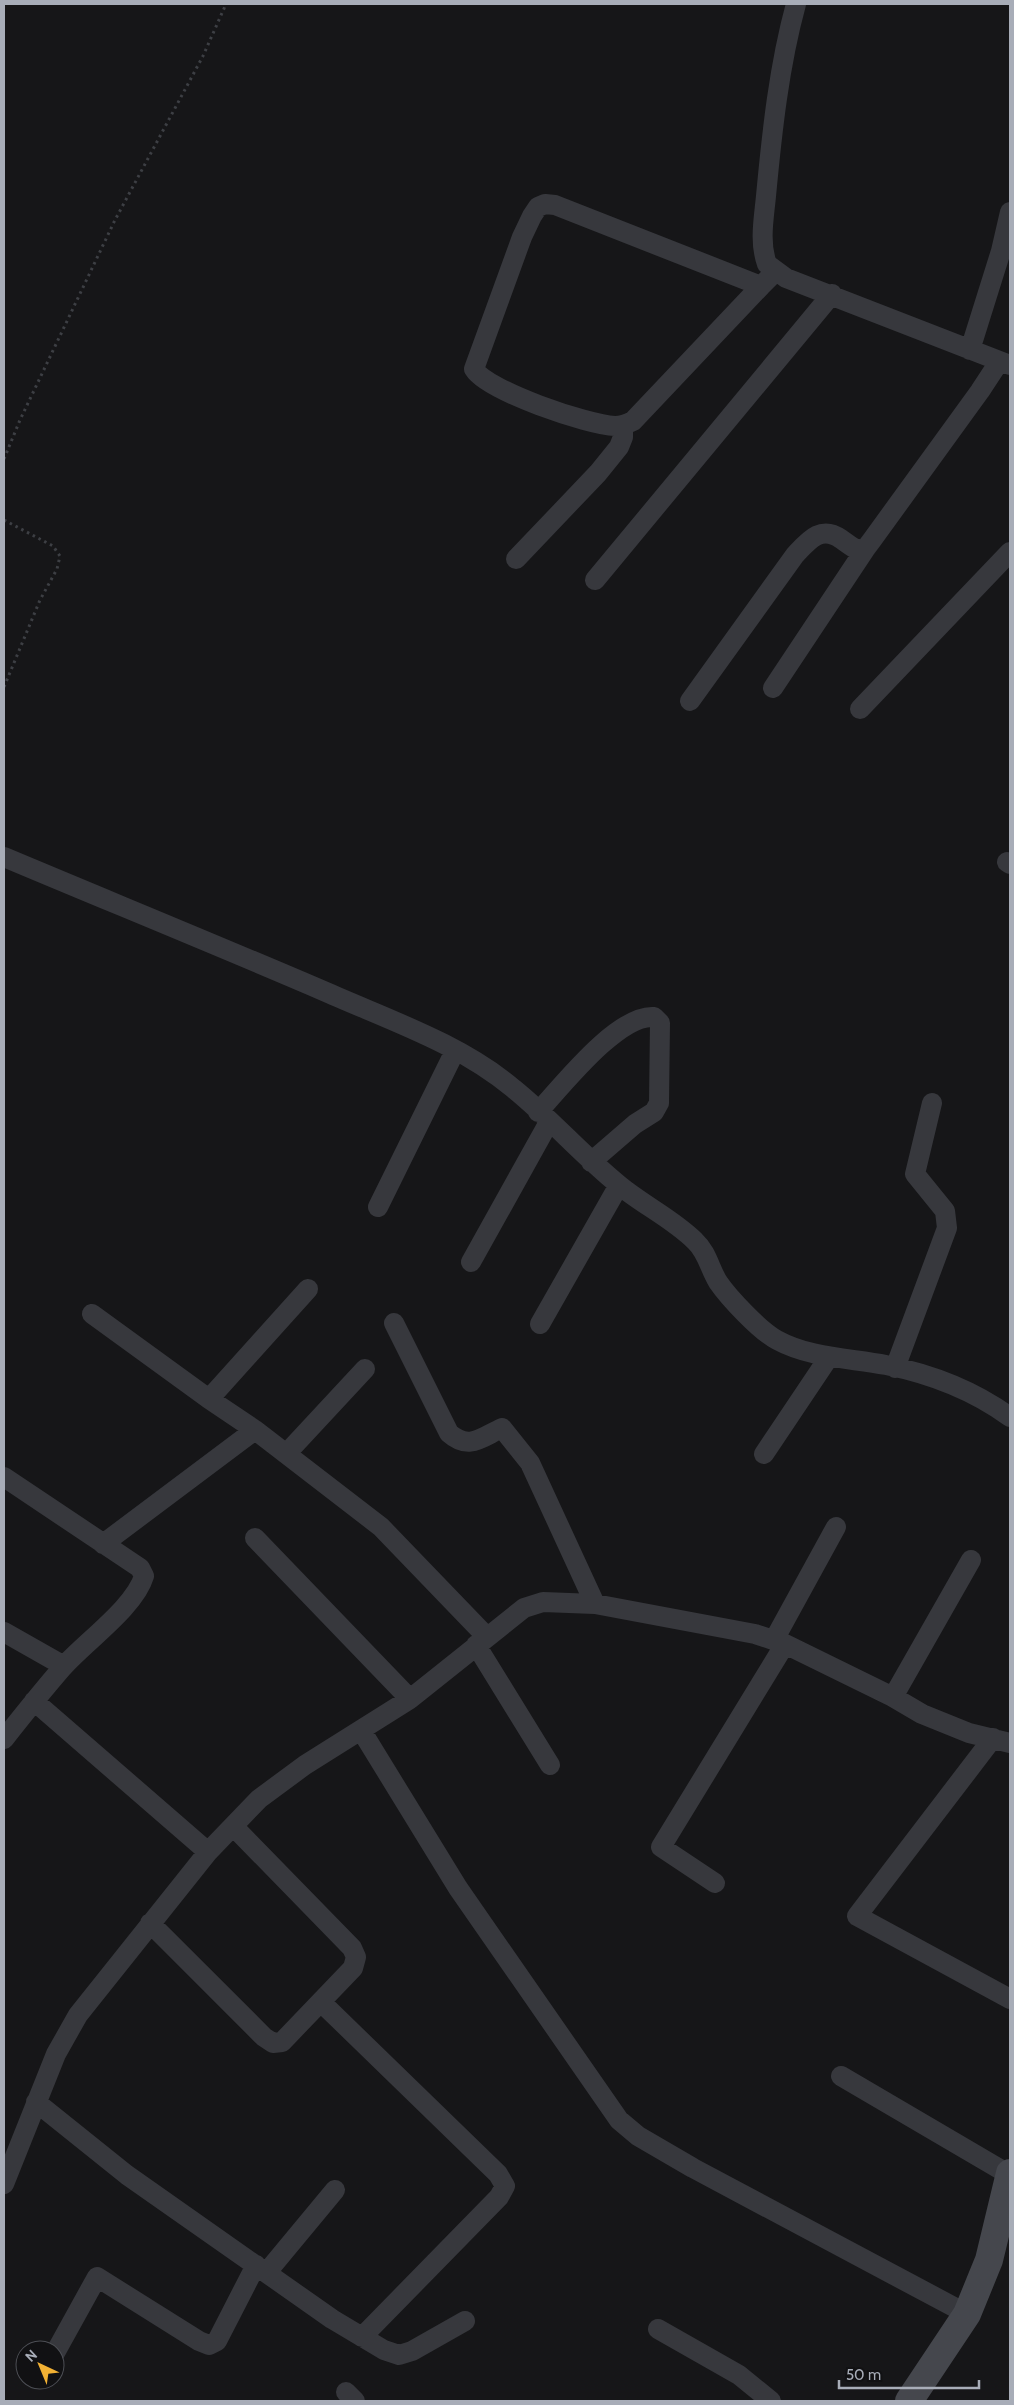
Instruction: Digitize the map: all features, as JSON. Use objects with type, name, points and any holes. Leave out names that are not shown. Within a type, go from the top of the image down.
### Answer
[{"type":"street","points":[[773,688],[866,548],[980,392],[1004,364],[775,272],[766,264],[762,242],[771,146],[790,27],[796,4]]},
{"type":"street","points":[[761,286],[555,205],[546,204],[538,207],[522,237],[474,369],[478,376],[497,387],[539,406],[590,421],[623,426],[633,421],[775,272]]},
{"type":"street","points":[[970,350],[1001,251],[1010,212]]},
{"type":"street","points":[[594,580],[832,294]]},
{"type":"street","points":[[516,559],[619,447],[623,437],[623,426]]},
{"type":"street","points":[[690,701],[795,555],[813,537],[824,532],[832,534],[858,550],[866,548]]},
{"type":"street","points":[[860,710],[1010,552]]},
{"type":"street","points":[[4,857],[402,1025],[455,1051],[487,1069],[508,1084],[591,1162],[697,1242],[718,1281],[742,1308],[774,1338],[798,1349],[895,1368],[961,1388],[988,1401],[1010,1417]]},
{"type":"street","points":[[472,1262],[544,1117],[601,1043],[645,1016],[654,1017],[660,1023],[659,1103],[654,1112],[635,1124],[591,1162]]},
{"type":"street","points":[[378,1207],[455,1051]]},
{"type":"street","points":[[895,1368],[947,1228],[945,1211],[915,1174],[932,1103]]},
{"type":"street","points":[[540,1324],[619,1185]]},
{"type":"street","points":[[209,1399],[308,1289]]},
{"type":"street","points":[[92,1314],[255,1430],[381,1528],[481,1641],[550,1765]]},
{"type":"street","points":[[394,1323],[449,1433],[458,1441],[471,1443],[502,1428],[530,1463],[595,1604]]},
{"type":"street","points":[[764,1454],[830,1356]]},
{"type":"street","points":[[286,1454],[365,1369]]},
{"type":"street","points":[[103,1544],[255,1430]]},
{"type":"street","points":[[4,1478],[140,1568],[144,1576],[141,1586],[64,1666],[4,1739]]},
{"type":"street","points":[[715,1883],[661,1846],[779,1642],[836,1527]]},
{"type":"street","points":[[255,1538],[410,1699]]},
{"type":"street","points":[[893,1697],[971,1560]]},
{"type":"street","points":[[4,2184],[56,2054],[78,2015],[208,1852],[259,1800],[306,1765],[410,1699],[524,1608],[543,1602],[595,1604],[755,1634],[779,1642],[893,1697],[922,1714],[961,1730],[1002,1740],[857,1916],[1010,1999]]},
{"type":"street","points":[[4,1632],[64,1666]]},
{"type":"street","points":[[34,1701],[208,1852]]},
{"type":"street","points":[[361,1730],[458,1888],[619,2120],[638,2136],[693,2168],[967,2314]]},
{"type":"street","points":[[150,1923],[264,2038],[273,2043],[282,2042],[353,1968],[356,1957],[352,1948],[234,1826]]},
{"type":"street","points":[[320,2002],[498,2174],[505,2186],[499,2197],[362,2337]]},
{"type":"street","points":[[841,2076],[1010,2174],[989,2260],[967,2314],[909,2401]]},
{"type":"street","points":[[36,2102],[127,2175],[332,2319],[384,2350],[399,2355],[412,2351],[465,2321]]},
{"type":"street","points":[[62,2340],[96,2277],[199,2342],[209,2344],[217,2341],[262,2268],[335,2190]]},
{"type":"street","points":[[658,2329],[738,2375],[771,2401]]},
{"type":"path","points":[[4,459],[20,420],[115,220],[203,56],[226,4]]},
{"type":"path","points":[[4,520],[53,546],[60,556],[4,687]]}]
